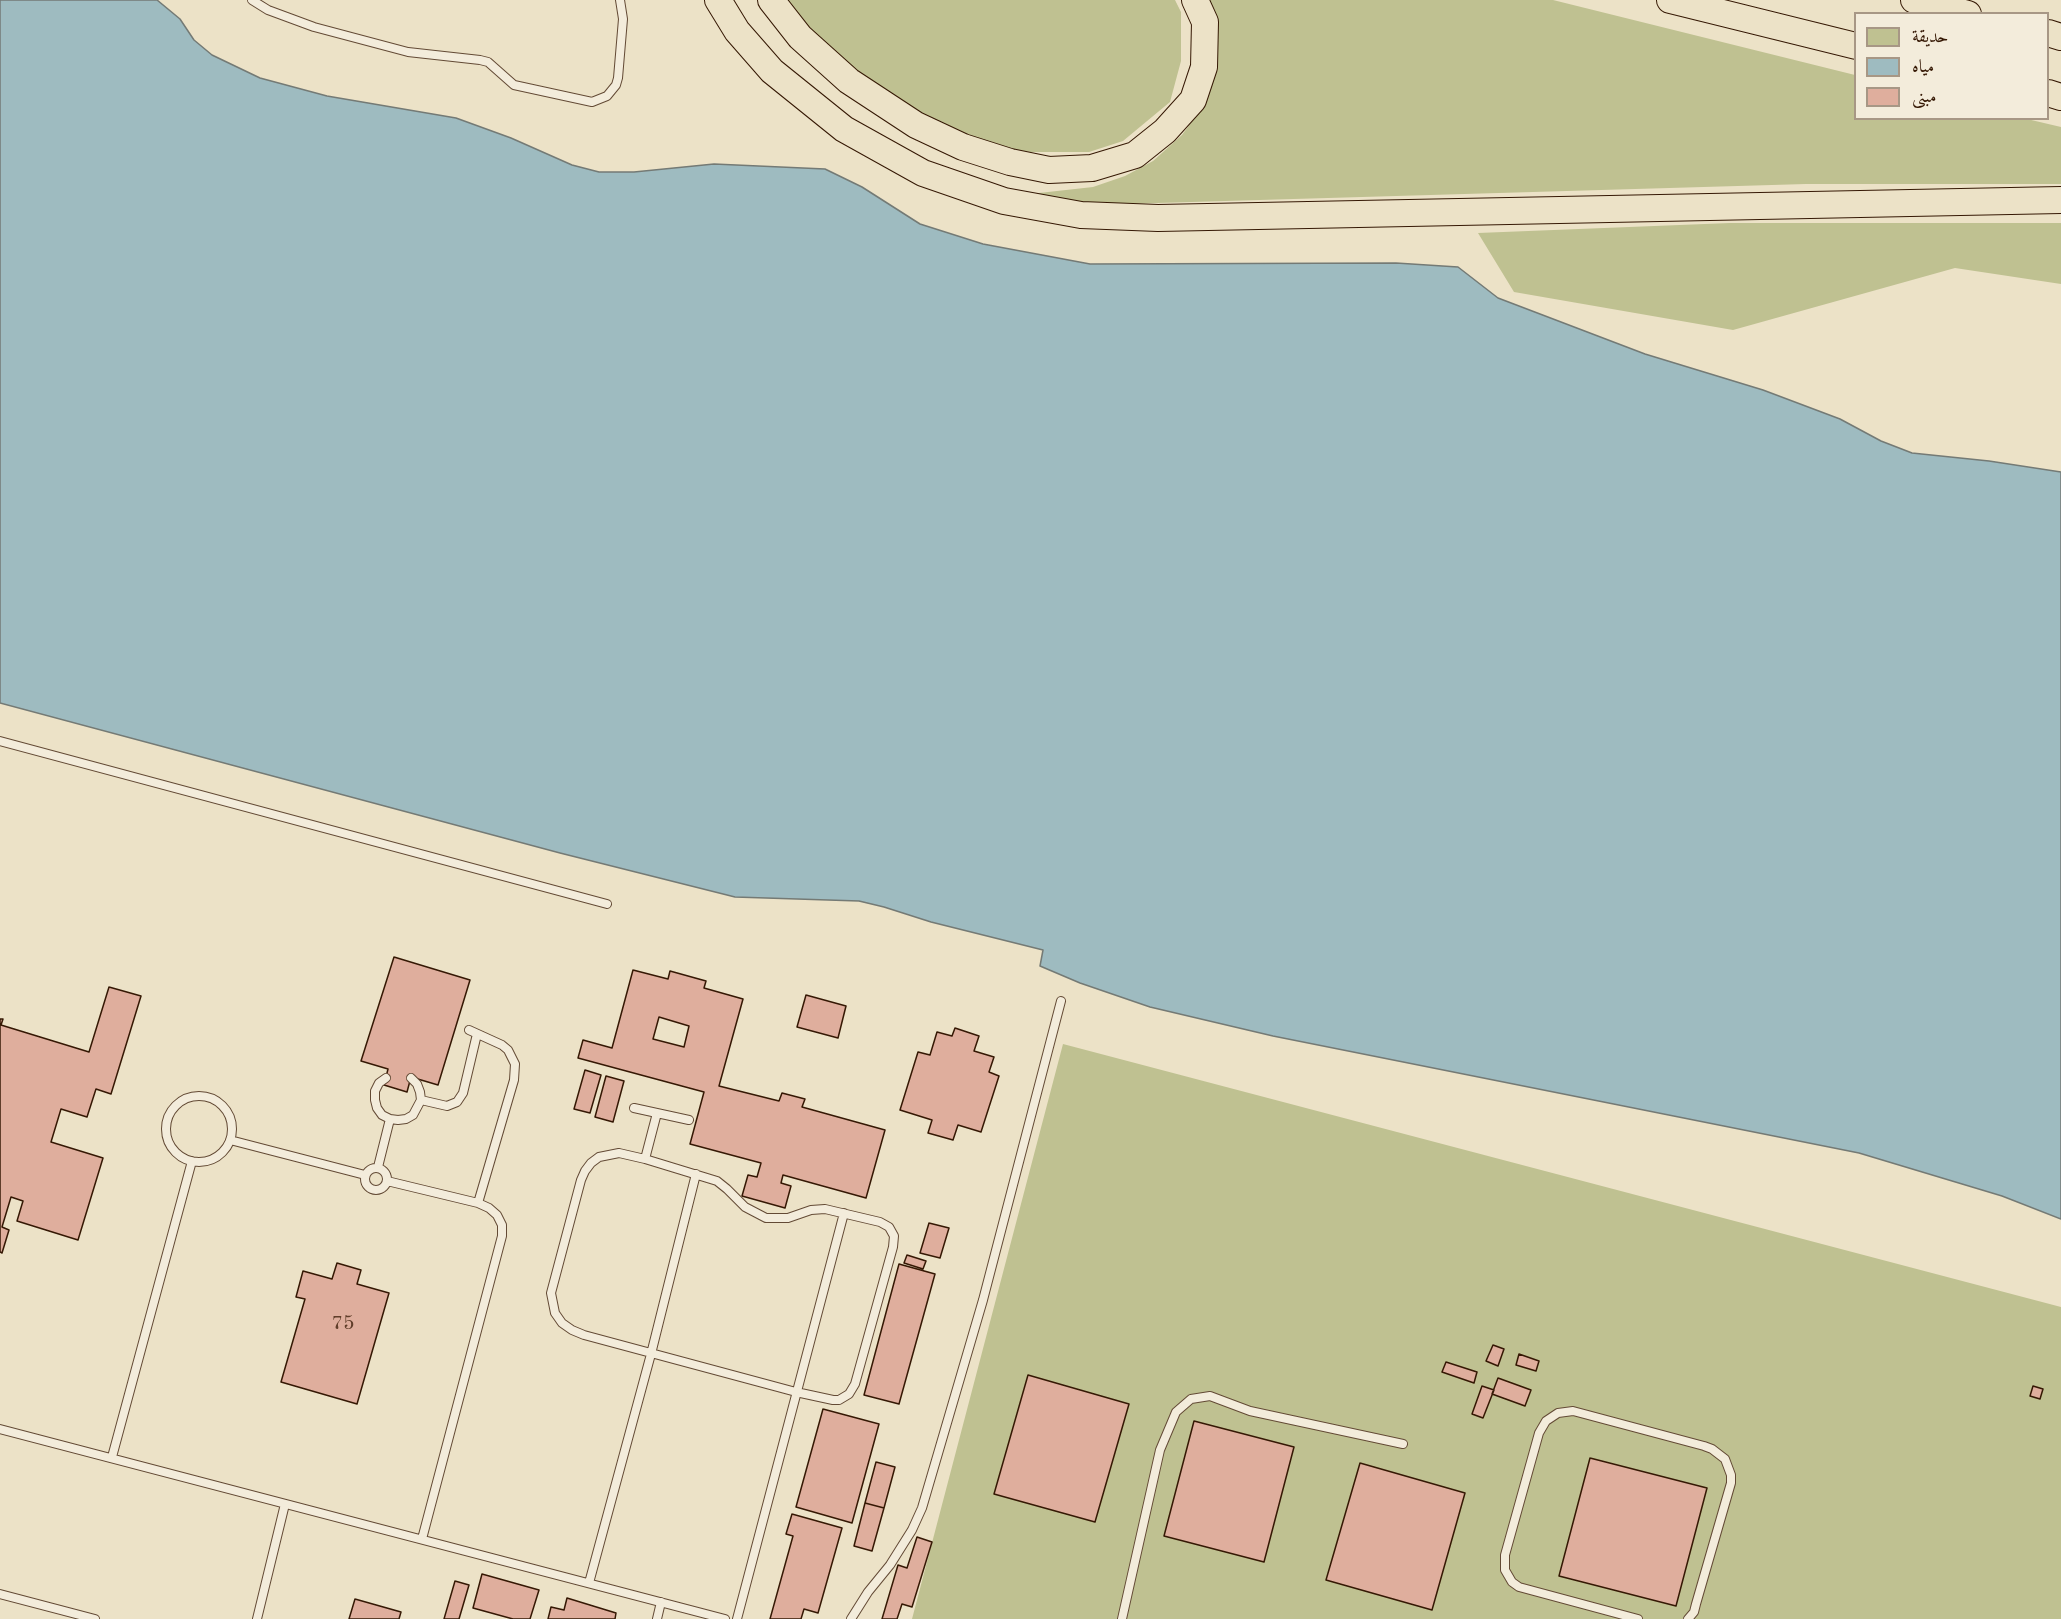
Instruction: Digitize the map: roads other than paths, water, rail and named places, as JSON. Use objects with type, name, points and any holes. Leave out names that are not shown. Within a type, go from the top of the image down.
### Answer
[{"type":"highway","points":[[718,0],[737,31],[771,71],[844,129],[923,173],[1004,201],[1081,215],[1158,218],[2061,200]]},
{"type":"highway","points":[[771,0],[800,37],[849,81],[916,125],[963,147],[1010,162],[1049,170],[1092,168],[1135,155],[1165,131],[1193,100],[1204,67],[1204,22],[1195,0]]},
{"type":"highway","points":[[1670,0],[1854,46]]},
{"type":"highway","points":[[1914,0],[1960,12]]},
{"type":"lane","points":[[252,0],[268,10],[314,27],[408,52],[488,62],[507,82],[514,86],[592,102],[607,96],[616,85],[618,78],[623,19],[620,0]]},
{"type":"lane","points":[[0,741],[608,904]]},
{"type":"lane","points":[[851,1619],[868,1592],[890,1565],[912,1530],[922,1508],[983,1300],[1061,1001]]},
{"type":"lane","points":[[421,1100],[447,1106],[457,1102],[463,1093],[473,1032],[508,1050],[515,1064],[515,1072],[478,1203]]},
{"type":"lane","points":[[386,1078],[375,1091],[377,1108],[390,1119],[406,1119],[413,1115],[421,1100],[417,1084],[411,1078]]},
{"type":"lane","points":[[204,1095],[217,1101],[227,1111],[232,1125],[230,1140],[222,1153],[208,1161],[192,1161],[178,1155],[169,1144],[165,1130],[168,1116],[176,1104],[189,1097],[204,1095]]},
{"type":"lane","points":[[634,1108],[689,1120]]},
{"type":"lane","points":[[645,1159],[657,1113]]},
{"type":"lane","points":[[378,1167],[390,1119]]},
{"type":"lane","points":[[230,1140],[365,1175]]},
{"type":"lane","points":[[619,1153],[696,1174],[723,1184],[745,1207],[766,1218],[788,1218],[818,1209],[880,1222],[889,1227],[894,1236],[893,1247],[853,1390],[844,1398],[833,1400],[796,1392],[651,1354],[572,1330],[562,1323],[555,1313],[551,1293],[585,1171],[591,1163],[608,1154],[619,1153]]},
{"type":"lane","points":[[112,1457],[192,1161]]},
{"type":"lane","points":[[378,1167],[386,1172],[387,1181],[383,1188],[375,1190],[365,1183],[365,1175],[370,1168],[378,1167]]},
{"type":"lane","points":[[589,1583],[651,1354],[696,1174]]},
{"type":"lane","points":[[387,1181],[478,1203],[497,1215],[501,1225],[502,1236],[422,1539]]},
{"type":"lane","points":[[737,1619],[844,1213]]},
{"type":"lane","points":[[1122,1619],[1160,1450],[1176,1412],[1191,1399],[1210,1396],[1250,1411],[1403,1444]]},
{"type":"lane","points":[[1638,1619],[1518,1587],[1505,1570],[1505,1555],[1539,1433],[1542,1426],[1552,1416],[1565,1411],[1573,1411],[1704,1446],[1725,1459],[1731,1475],[1731,1483],[1694,1612],[1688,1619]]},
{"type":"lane","points":[[0,1429],[725,1619]]},
{"type":"lane","points":[[257,1619],[285,1504]]},
{"type":"lane","points":[[0,1594],[95,1619]]},
{"type":"lane","points":[[657,1619],[661,1602]]},
{"type":"lane","points":[[1598,1619],[1602,1609]]},
{"type":"water","points":[[0,0],[157,0],[180,19],[194,40],[212,55],[260,78],[327,96],[456,118],[511,138],[572,165],[599,172],[634,172],[714,164],[825,169],[862,187],[920,224],[983,244],[1090,264],[1396,263],[1458,267],[1498,298],[1645,354],[1763,390],[1840,419],[1881,441],[1912,453],[1989,461],[2061,472],[2061,1219],[2002,1196],[1859,1153],[1273,1036],[1150,1007],[1080,983],[1040,966],[1043,950],[931,922],[884,907],[859,901],[735,897],[560,853],[0,703]]}]
